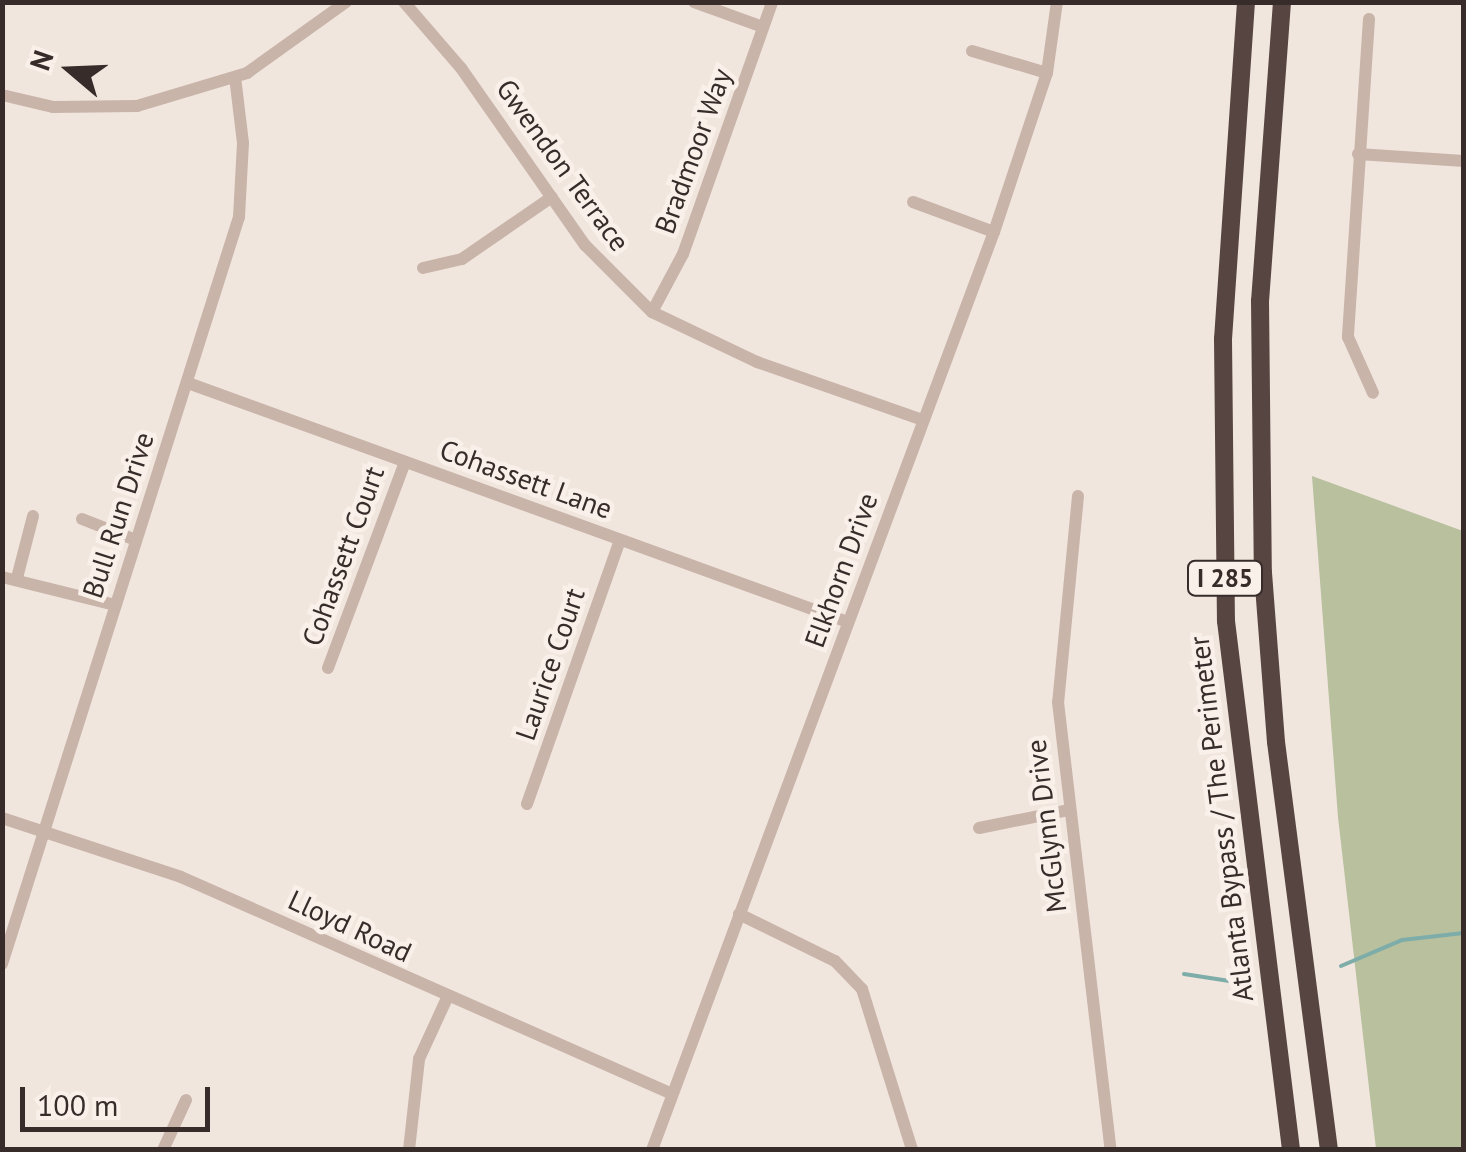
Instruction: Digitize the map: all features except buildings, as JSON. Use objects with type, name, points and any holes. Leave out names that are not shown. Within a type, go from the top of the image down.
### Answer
[{"type":"highway","name":"Atlanta Bypass / The Perimeter","points":[[1246,2],[1222,339],[1226,621],[1291,1150]]},
{"type":"highway","name":"I 285","points":[[1282,2],[1260,301],[1263,573],[1276,742],[1329,1150]]},
{"type":"street","points":[[2,95],[98,110],[137,106],[234,77],[281,54],[346,2]]},
{"type":"street","name":"Gwendon Terrace","points":[[404,2],[461,68],[585,245],[652,312],[756,362],[923,420]]},
{"type":"street","points":[[694,2],[763,27]]},
{"type":"street","name":"Bradmoor Way","points":[[652,312],[683,254],[772,2]]},
{"type":"street","name":"Elkhorn Drive","points":[[652,1150],[994,232],[1046,73],[1058,2]]},
{"type":"street","points":[[1369,19],[1348,337],[1373,393]]},
{"type":"street","points":[[972,52],[1046,73]]},
{"type":"street","name":"Bull Run Drive","points":[[2,964],[188,383],[242,199],[234,77]]},
{"type":"street","points":[[1358,154],[1464,160]]},
{"type":"street","points":[[423,268],[462,259],[552,196]]},
{"type":"street","points":[[912,202],[994,232]]},
{"type":"street","name":"Cohassett Lane","points":[[188,383],[848,622]]},
{"type":"street","name":"Cohassett Court","points":[[328,668],[405,462]]},
{"type":"street","name":"McGlynn Drive","points":[[1078,496],[1058,702],[1111,1150]]},
{"type":"street","points":[[33,516],[10,578],[115,605]]},
{"type":"street","points":[[82,519],[136,540]]},
{"type":"street","name":"Laurice Court","points":[[527,804],[620,540]]},
{"type":"street","points":[[979,828],[1068,810]]},
{"type":"street","name":"Lloyd Road","points":[[2,818],[181,878],[446,998],[672,1094]]},
{"type":"street","points":[[739,914],[835,961],[862,989],[912,1150]]},
{"type":"street","points":[[409,1150],[419,1059],[446,998]]},
{"type":"street","points":[[163,1150],[186,1100]]},
{"type":"green space","points":[[1312,476],[1463,531],[1463,1149],[1376,1149],[1338,817]]},
{"type":"waterway","points":[[1341,966],[1402,940],[1464,933]]},
{"type":"waterway","points":[[1184,974],[1229,981]]}]
